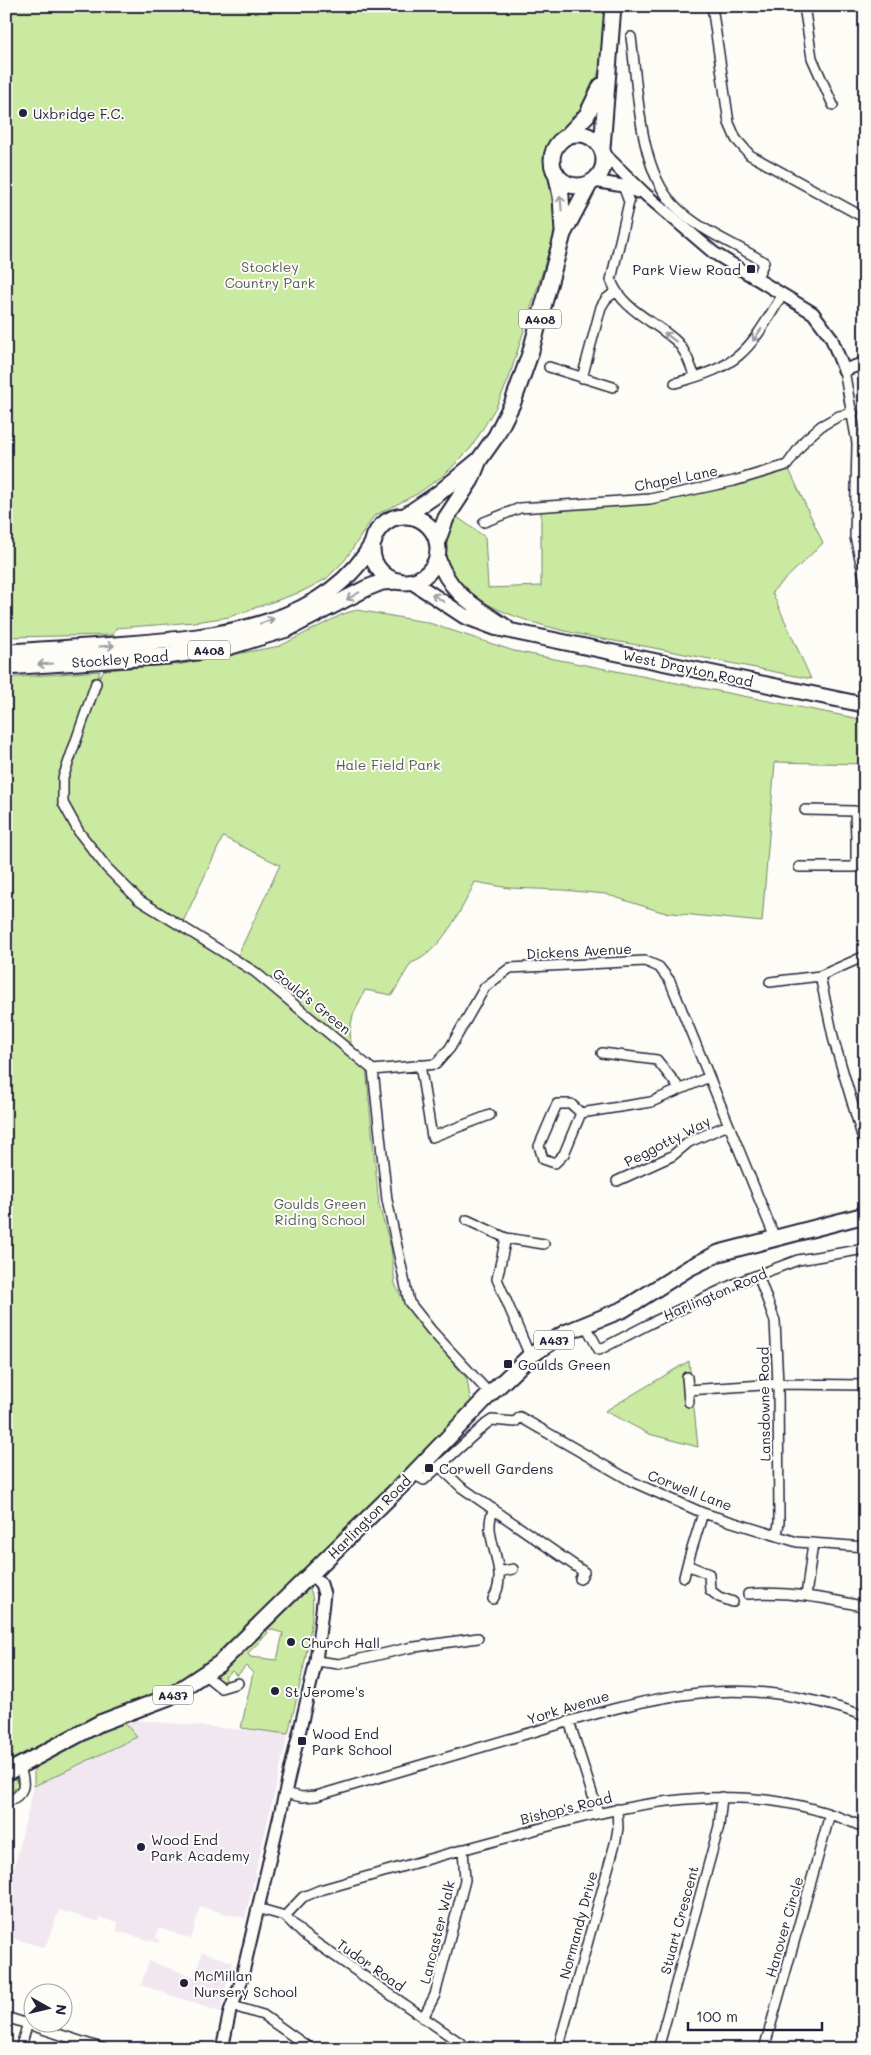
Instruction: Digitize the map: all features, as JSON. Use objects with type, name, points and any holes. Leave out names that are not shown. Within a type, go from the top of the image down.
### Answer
[{"type":"main road","points":[[608,71],[587,115],[557,145],[553,154],[556,172],[560,179],[572,185],[592,182],[602,170],[612,6]]},
{"type":"main road","points":[[566,137],[576,134],[587,136],[596,142],[602,151]]},
{"type":"main road","name":"A408","points":[[556,172],[561,196],[563,234]]},
{"type":"main road","name":"A408","points":[[437,549],[446,518],[471,480],[480,460],[504,419],[524,374],[563,234],[592,182]]},
{"type":"main road","name":"A408","points":[[405,516],[439,493],[480,460]]},
{"type":"main road","points":[[405,516],[425,522],[432,530],[437,549],[428,572],[405,581],[387,576],[377,565],[373,553],[374,541],[384,524],[395,518],[405,516]]},
{"type":"main road","name":"Stockley Road","points":[[6,652],[178,640],[224,633],[260,624],[307,605],[332,590],[355,570],[374,541]]},
{"type":"main road","name":"West Drayton Road","points":[[437,549],[444,576],[456,592],[512,631]]},
{"type":"main road","name":"West Drayton Road","points":[[405,581],[464,616],[482,624],[865,705]]},
{"type":"main road","name":"Stockley Road","points":[[6,667],[167,656],[228,647],[287,630],[382,582],[405,581]]},
{"type":"main road","name":"Harlington Road","points":[[311,1574],[530,1356],[565,1333],[624,1309],[689,1268],[719,1253],[865,1215]]},
{"type":"main road","name":"A437","points":[[12,1770],[100,1723],[169,1696],[204,1675],[238,1647],[311,1574]]},
{"type":"street","points":[[712,6],[729,123],[736,139],[750,154],[865,218]]},
{"type":"street","points":[[804,6],[812,58],[833,105]]},
{"type":"street","points":[[631,37],[647,156],[659,182],[673,204],[692,220],[731,245],[764,262],[757,278]]},
{"type":"street","points":[[602,151],[646,195],[714,253],[812,313],[831,337],[844,370],[853,413],[857,443],[855,537],[865,581]]},
{"type":"street","points":[[592,182],[624,186],[646,195]]},
{"type":"street","points":[[624,186],[629,202],[610,280],[615,292],[623,302],[676,341],[686,354],[696,378]]},
{"type":"street","points":[[582,378],[601,307],[606,299],[615,292]]},
{"type":"street","points":[[675,383],[718,370],[742,355],[757,336],[783,294]]},
{"type":"street","points":[[844,370],[865,363]]},
{"type":"street","points":[[549,367],[613,387]]},
{"type":"street","name":"Chapel Lane","points":[[484,522],[520,508],[650,499],[743,478],[787,465],[806,440],[820,426],[839,416],[853,413]]},
{"type":"street","name":"Gould's Green","points":[[96,683],[63,778],[63,803],[79,832],[107,868],[139,900],[255,972],[373,1070]]},
{"type":"street","points":[[799,867],[856,867],[860,838],[855,811],[805,810]]},
{"type":"street","points":[[770,982],[820,976],[865,956]]},
{"type":"street","name":"Dickens Avenue","points":[[373,1070],[436,1064],[450,1048],[484,987],[510,968],[645,961],[660,967],[670,981],[775,1238]]},
{"type":"street","points":[[820,976],[834,1041],[865,1146]]},
{"type":"street","points":[[602,1053],[657,1060],[680,1090]]},
{"type":"street","points":[[420,1065],[432,1136],[490,1115]]},
{"type":"street","points":[[373,1070],[386,1200],[409,1302],[431,1330],[490,1394]]},
{"type":"street","points":[[581,1113],[651,1102],[709,1077]]},
{"type":"street","points":[[557,1104],[571,1104],[581,1113],[564,1154],[555,1163],[544,1159],[539,1146],[557,1104]]},
{"type":"street","name":"Peggotty Way","points":[[617,1181],[672,1156],[688,1142],[728,1125]]},
{"type":"street","points":[[467,1220],[506,1238],[544,1244]]},
{"type":"street","points":[[506,1238],[497,1279],[530,1356]]},
{"type":"street","name":"Harlington Road","points":[[585,1324],[599,1350],[659,1319],[758,1275],[798,1260],[865,1249]]},
{"type":"street","name":"Lansdowne Road","points":[[758,1275],[775,1321],[778,1384],[779,1523],[777,1534]]},
{"type":"street","points":[[687,1377],[689,1402]]},
{"type":"street","points":[[688,1390],[778,1384],[865,1385]]},
{"type":"street","name":"Corwell Lane","points":[[440,1467],[492,1420],[515,1422],[520,1417],[640,1486],[703,1513],[777,1534],[797,1542],[865,1547]]},
{"type":"street","points":[[413,1474],[424,1480],[440,1467],[461,1487],[584,1572],[580,1579]]},
{"type":"street","points":[[492,1599],[498,1585],[499,1572],[489,1521],[494,1509]]},
{"type":"street","points":[[684,1577],[703,1513]]},
{"type":"street","points":[[806,1596],[813,1543]]},
{"type":"street","points":[[687,1565],[709,1574],[710,1590],[718,1597],[733,1602]]},
{"type":"street","points":[[499,1572],[512,1569]]},
{"type":"street","points":[[222,2049],[240,1985],[316,1661],[324,1594],[321,1584],[311,1574]]},
{"type":"street","points":[[748,1594],[774,1593],[806,1596],[836,1600],[865,1608]]},
{"type":"street","points":[[316,1661],[334,1664],[413,1647],[467,1644],[478,1638]]},
{"type":"street","points":[[204,1675],[221,1688],[238,1683]]},
{"type":"street","name":"York Avenue","points":[[284,1793],[302,1797],[316,1796],[569,1721],[660,1697],[732,1690],[804,1698],[865,1716]]},
{"type":"street","points":[[569,1721],[598,1812]]},
{"type":"street","points":[[6,1803],[17,1798],[22,1789],[23,1778],[12,1770]]},
{"type":"street","name":"Bishop's Road","points":[[285,1916],[303,1897],[310,1893],[598,1812],[668,1800],[722,1797],[785,1802],[830,1814],[865,1828]]},
{"type":"street","name":"Stuart Crescent","points":[[658,2049],[719,1826],[722,1797]]},
{"type":"street","name":"Normandy Drive","points":[[558,2049],[616,1840],[618,1828],[617,1808]]},
{"type":"street","name":"Hanover Circle","points":[[764,2049],[830,1814]]},
{"type":"street","name":"Lancaster Walk","points":[[423,2018],[435,1995],[465,1880],[463,1849]]},
{"type":"street","points":[[257,1908],[285,1916]]},
{"type":"street","name":"Tudor Road","points":[[285,1916],[302,1934],[469,2049]]},
{"type":"street","points":[[233,2006],[263,2015],[311,2049]]},
{"type":"street","points":[[6,2017],[22,2022]]},
{"type":"street","points":[[20,2049],[25,2032]]},
{"type":"street","points":[[52,2032],[104,2049]]},
{"type":"shaded area","name":"Wood End Park Academy","points":[[135,1720],[288,1734],[245,1918],[200,1907],[191,1939],[159,1928],[156,1938],[160,1939],[159,1943],[117,1931],[118,1922],[100,1918],[99,1922],[59,1910],[45,1948],[6,1936],[6,1901],[34,1786],[137,1737],[127,1724]]},
{"type":"shaded area","name":"McMillan Nursery School","points":[[202,1952],[232,1962],[220,2012],[141,1985],[149,1961],[195,1977]]},
{"type":"green space","name":"Stockley Country Park","points":[[6,6],[606,6],[600,68],[591,93],[572,120],[556,133],[545,159],[556,222],[552,241],[508,381],[496,407],[471,448],[444,475],[417,494],[374,516],[345,560],[326,579],[301,592],[229,617],[195,622],[116,628],[113,635],[6,637]]},
{"type":"green space","points":[[787,465],[823,543],[772,592],[811,679],[591,637],[551,628],[512,615],[478,599],[455,577],[446,550],[457,517],[485,537],[488,588],[541,586],[541,507],[650,499]]},
{"type":"green space","points":[[357,610],[426,622],[514,651],[865,720],[865,764],[775,762],[762,922],[662,912],[605,894],[509,888],[475,882],[457,916],[441,940],[422,958],[411,963],[392,995],[365,990],[353,1015],[350,1029],[351,1043],[366,1067],[379,1205],[391,1248],[395,1284],[407,1308],[467,1379],[470,1398],[477,1407],[205,1675],[6,1768],[6,678],[100,671],[97,680],[104,670],[182,664],[280,646],[343,614]],"holes":[[[223,837],[280,865],[236,959],[181,926]]]},
{"type":"green space","points":[[689,1361],[698,1447],[649,1434],[605,1411]]},
{"type":"green space","points":[[309,1589],[312,1597],[310,1633],[288,1734],[241,1728],[253,1673],[246,1666],[237,1676],[232,1671],[225,1677],[227,1681],[225,1682],[217,1679],[216,1672]],"holes":[[[266,1628],[283,1633],[277,1660],[250,1657],[248,1653],[268,1633]]]},
{"type":"green space","points":[[123,1721],[137,1737],[34,1786],[34,1764],[82,1736]]},
{"type":"green space","points":[[14,1773],[19,1786],[6,1794],[6,1777]]},
{"type":"place","name":"Uxbridge F.C.","points":[[23,113]]},
{"type":"place","name":"Park View Road","points":[[751,269]]},
{"type":"place","name":"Goulds Green","points":[[508,1364]]},
{"type":"place","name":"Corwell Gardens","points":[[429,1468]]},
{"type":"place","name":"Church Hall","points":[[291,1642]]},
{"type":"place","name":"St Jerome's","points":[[275,1691]]},
{"type":"place","name":"Wood End Park School","points":[[302,1741]]},
{"type":"place","name":"Wood End Park Academy","points":[[141,1847]]},
{"type":"place","name":"McMillan Nursery School","points":[[184,1983]]},
{"type":"park label","name":"Hale Field Park","points":[[388,764]]},
{"type":"park label","name":"Goulds Green Riding School","points":[[320,1212]]}]
